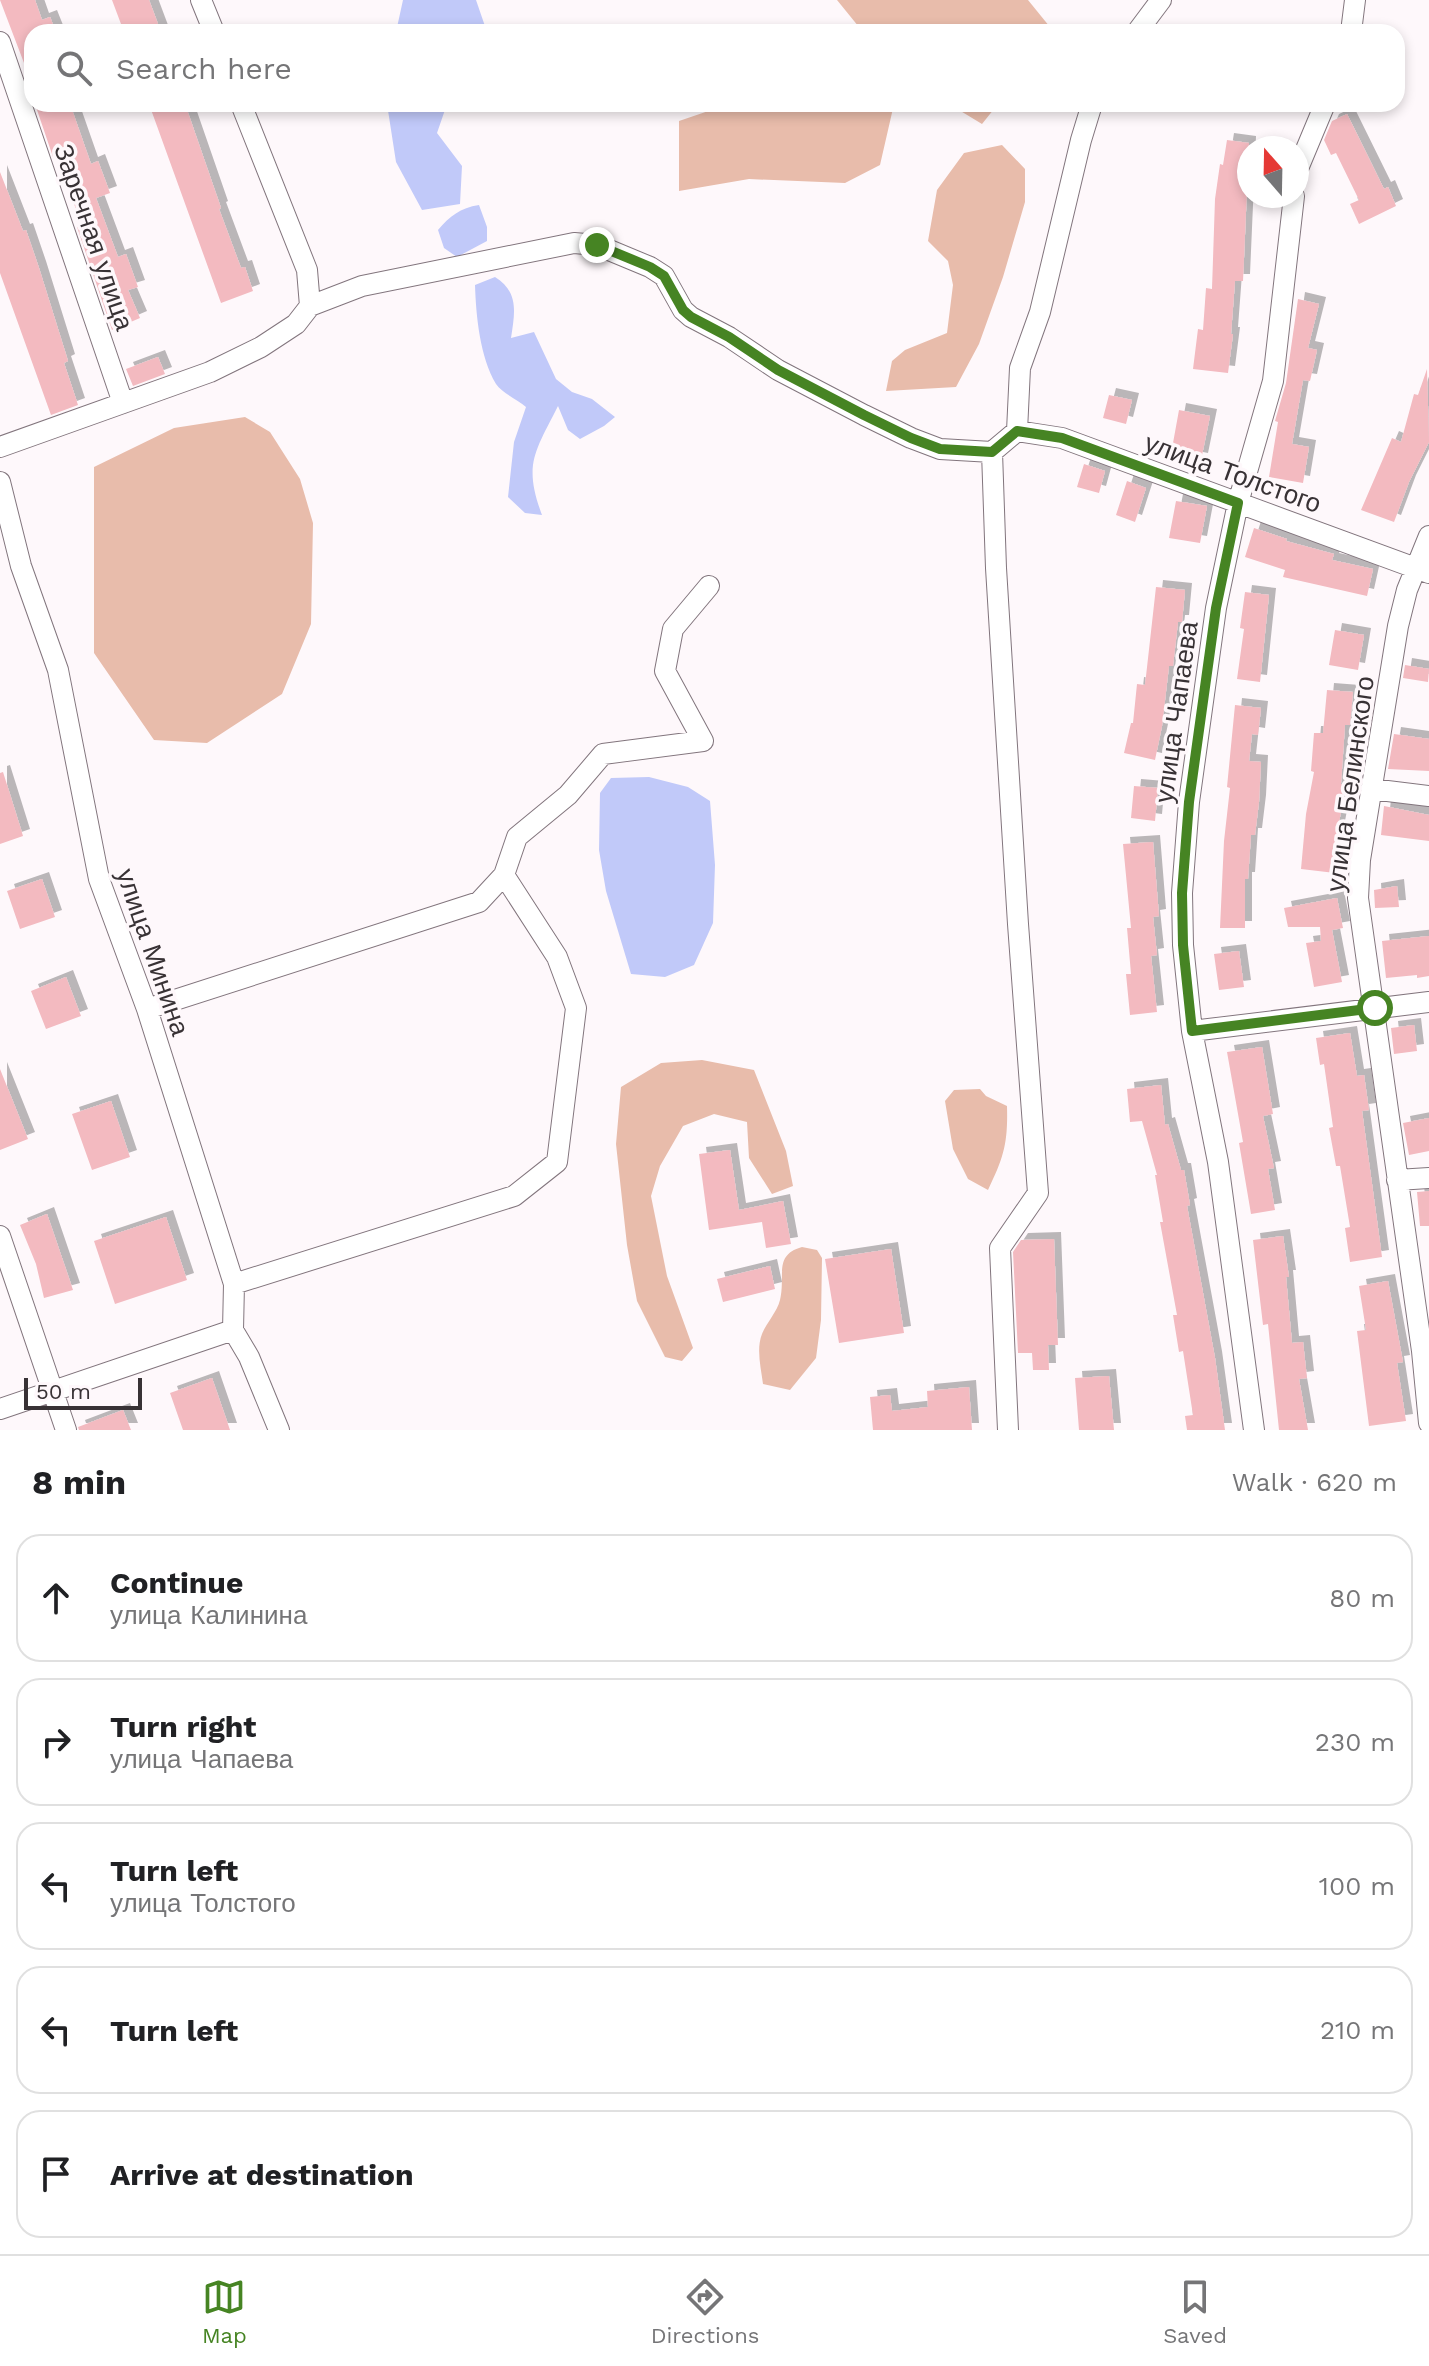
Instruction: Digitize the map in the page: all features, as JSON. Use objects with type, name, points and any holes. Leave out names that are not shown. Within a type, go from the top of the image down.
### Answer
[{"type":"street","points":[[201,0],[211,24]]},
{"type":"street","points":[[1143,24],[1161,0]]},
{"type":"street","points":[[1352,24],[1355,0]]},
{"type":"street","name":"Заречная улица","points":[[0,42],[123,403]]},
{"type":"street","points":[[244,112],[307,270],[310,306]]},
{"type":"street","points":[[0,447],[210,372],[261,347],[296,324],[310,306],[362,286],[574,243],[597,245],[650,267],[664,276],[683,310],[691,317],[729,337],[778,370],[864,415],[940,449],[992,452],[1017,431],[1020,368],[1040,312],[1090,112]]},
{"type":"street","points":[[1309,142],[1322,112]]},
{"type":"street","name":"улица Чапаева","points":[[1254,1430],[1218,1162],[1192,1031],[1183,945],[1182,893],[1189,802],[1216,608],[1238,503],[1273,381],[1293,208]]},
{"type":"street","name":"улица Толстого","points":[[1017,431],[1062,438],[1422,570]]},
{"type":"street","points":[[992,452],[994,540],[1038,1193],[1000,1248],[1008,1430]]},
{"type":"street","name":"улица Минина","points":[[0,482],[21,566],[58,670],[99,879],[147,1009],[234,1284],[233,1330]]},
{"type":"street","name":"улица Белинского","points":[[1429,536],[1422,570],[1407,590],[1398,626],[1360,860],[1358,898],[1397,1180],[1426,1351],[1429,1423]]},
{"type":"street","points":[[147,1009],[479,902],[504,875],[517,837],[568,795],[603,754],[703,741],[665,671],[673,629],[709,586]]},
{"type":"street","points":[[1371,789],[1429,796]]},
{"type":"street","points":[[234,1284],[514,1196],[557,1162],[576,1008],[557,957],[504,875]]},
{"type":"street","points":[[1192,1031],[1429,1002]]},
{"type":"street","points":[[1397,1180],[1429,1178]]},
{"type":"street","points":[[0,1236],[66,1430]]},
{"type":"street","points":[[0,1409],[233,1330],[249,1357],[279,1430]]},
{"type":"shaded area","points":[[837,0],[1028,0],[1048,24],[856,24]]},
{"type":"shaded area","points":[[705,112],[892,112],[880,165],[845,183],[749,179],[679,191],[679,121]]},
{"type":"shaded area","points":[[962,112],[992,112],[982,124]]},
{"type":"shaded area","points":[[1002,145],[1025,169],[1025,202],[979,344],[956,387],[886,391],[892,361],[905,350],[947,333],[953,285],[948,261],[928,241],[937,190],[964,153]]},
{"type":"shaded area","points":[[245,417],[270,432],[300,479],[313,523],[311,624],[282,694],[207,743],[154,740],[94,653],[94,467],[174,428]]},
{"type":"shaded area","points":[[702,1060],[754,1070],[786,1151],[793,1186],[772,1194],[749,1158],[747,1122],[714,1114],[683,1126],[660,1166],[651,1196],[667,1276],[693,1348],[682,1361],[665,1357],[637,1301],[627,1245],[616,1144],[621,1087],[661,1063]]},
{"type":"shaded area","points":[[980,1089],[986,1096],[1007,1106],[1004,1150],[988,1190],[968,1179],[953,1149],[945,1101],[954,1090]]},
{"type":"shaded area","points":[[802,1247],[817,1250],[822,1258],[821,1320],[816,1358],[790,1390],[763,1384],[759,1346],[780,1300],[784,1261],[787,1255]]},
{"type":"water","points":[[403,0],[476,0],[484,24],[398,24]]},
{"type":"water","points":[[388,112],[444,112],[437,133],[462,166],[460,204],[422,210],[396,162]]},
{"type":"water","points":[[479,205],[487,227],[487,241],[457,257],[444,248],[438,230],[456,213]]},
{"type":"water","points":[[495,277],[508,289],[514,303],[511,338],[534,332],[556,379],[572,392],[592,399],[615,417],[580,439],[568,430],[558,406],[534,459],[533,483],[542,515],[525,513],[508,497],[514,442],[526,407],[496,384],[483,349],[475,285]]},
{"type":"water","points":[[649,777],[688,787],[710,801],[715,865],[713,923],[694,965],[665,977],[631,974],[606,891],[599,850],[600,793],[611,778]]},
{"type":"building","points":[[0,0],[35,0],[42,20],[50,17],[53,24],[24,24],[24,63]]},
{"type":"building","points":[[112,0],[149,0],[158,24],[121,24]]},
{"type":"building","points":[[38,112],[73,112],[91,164],[98,161],[110,193],[96,198],[118,257],[126,254],[138,287],[128,290],[140,318],[112,330],[77,227],[82,225],[56,156],[53,157]]},
{"type":"building","points":[[152,112],[188,112],[219,209],[241,268],[245,267],[253,291],[221,303]]},
{"type":"building","points":[[1347,114],[1384,189],[1388,187],[1396,206],[1359,224],[1350,204],[1359,200],[1336,153],[1331,155],[1324,140],[1332,121]]},
{"type":"building","points":[[1227,140],[1237,141],[1237,208],[1246,208],[1243,281],[1235,281],[1228,373],[1193,369],[1198,329],[1203,330],[1206,288],[1212,289],[1215,199],[1220,164],[1223,165]]},
{"type":"building","points":[[0,172],[39,268],[68,361],[64,363],[78,405],[51,415],[0,273]]},
{"type":"building","points":[[1298,299],[1319,304],[1308,348],[1317,350],[1310,381],[1303,380],[1292,444],[1309,447],[1303,483],[1269,477],[1278,422],[1275,421],[1286,383]]},
{"type":"building","points":[[158,357],[165,374],[133,386],[126,369]]},
{"type":"building","points":[[1427,369],[1429,442],[1394,522],[1361,510],[1392,438],[1401,442],[1414,394],[1418,395]]},
{"type":"building","points":[[1109,395],[1132,400],[1126,424],[1103,418]]},
{"type":"building","points":[[1179,410],[1210,416],[1201,460],[1171,454]]},
{"type":"building","points":[[1084,464],[1105,471],[1099,493],[1077,487]]},
{"type":"building","points":[[1127,481],[1146,488],[1135,522],[1116,515]]},
{"type":"building","points":[[1176,501],[1207,506],[1200,543],[1169,538]]},
{"type":"building","points":[[1254,528],[1286,541],[1334,554],[1332,560],[1373,569],[1367,596],[1283,577],[1285,570],[1245,557]]},
{"type":"building","points":[[1156,587],[1185,590],[1182,622],[1178,622],[1173,666],[1169,666],[1155,760],[1124,753],[1133,723],[1137,684],[1145,685]]},
{"type":"building","points":[[1245,592],[1269,595],[1260,682],[1237,679]]},
{"type":"building","points":[[1335,630],[1364,635],[1358,670],[1329,665]]},
{"type":"building","points":[[1405,665],[1429,669],[1428,682],[1403,678]]},
{"type":"building","points":[[1327,690],[1353,692],[1350,725],[1345,725],[1341,784],[1346,785],[1338,828],[1341,828],[1335,873],[1301,869],[1314,772],[1311,771],[1314,733],[1323,733]]},
{"type":"building","points":[[1235,705],[1261,708],[1258,735],[1252,734],[1249,761],[1261,762],[1259,802],[1255,835],[1251,835],[1248,879],[1245,879],[1245,928],[1220,928],[1230,788],[1227,787]]},
{"type":"building","points":[[1394,734],[1429,739],[1429,771],[1388,769]]},
{"type":"building","points":[[3,772],[23,836],[0,844],[0,773]]},
{"type":"building","points":[[1134,786],[1158,788],[1155,821],[1131,818]]},
{"type":"building","points":[[1384,806],[1429,815],[1429,841],[1381,835]]},
{"type":"building","points":[[1153,842],[1159,916],[1153,917],[1157,955],[1151,956],[1157,1012],[1130,1015],[1126,974],[1131,974],[1127,928],[1131,928],[1123,844]]},
{"type":"building","points":[[42,879],[55,917],[20,929],[7,891]]},
{"type":"building","points":[[1397,886],[1399,907],[1375,908],[1374,890]]},
{"type":"building","points":[[1337,898],[1343,928],[1332,930],[1342,982],[1314,987],[1306,943],[1321,941],[1320,927],[1288,927],[1284,908]]},
{"type":"building","points":[[1429,936],[1429,976],[1386,978],[1382,941]]},
{"type":"building","points":[[1239,951],[1244,987],[1219,990],[1214,954]]},
{"type":"building","points":[[66,977],[81,1016],[46,1029],[31,991]]},
{"type":"building","points":[[1414,1025],[1417,1051],[1394,1054],[1391,1028]]},
{"type":"building","points":[[1350,1033],[1357,1076],[1364,1075],[1369,1110],[1362,1111],[1382,1257],[1350,1262],[1345,1228],[1350,1227],[1340,1166],[1336,1166],[1329,1128],[1333,1127],[1324,1064],[1320,1065],[1316,1038]]},
{"type":"building","points":[[1262,1047],[1273,1114],[1263,1116],[1274,1168],[1268,1169],[1275,1210],[1251,1214],[1239,1143],[1243,1142],[1227,1052]]},
{"type":"building","points":[[0,1069],[28,1139],[0,1150]]},
{"type":"building","points":[[1161,1085],[1165,1125],[1168,1124],[1181,1170],[1184,1170],[1190,1205],[1187,1206],[1225,1430],[1187,1430],[1185,1416],[1193,1415],[1183,1351],[1179,1352],[1173,1315],[1177,1315],[1160,1222],[1163,1222],[1157,1175],[1142,1121],[1130,1122],[1127,1089]]},
{"type":"building","points":[[111,1101],[130,1157],[92,1170],[72,1114]]},
{"type":"building","points":[[1429,1118],[1429,1151],[1409,1155],[1403,1123]]},
{"type":"building","points":[[730,1150],[739,1210],[783,1201],[791,1244],[766,1248],[762,1222],[709,1230],[699,1154]]},
{"type":"building","points":[[1429,1191],[1429,1226],[1420,1226],[1417,1192]]},
{"type":"building","points":[[47,1214],[73,1290],[44,1298],[36,1264],[20,1225]]},
{"type":"building","points":[[166,1217],[187,1280],[115,1304],[94,1241]]},
{"type":"building","points":[[1283,1236],[1289,1277],[1286,1277],[1292,1343],[1303,1342],[1307,1378],[1299,1379],[1308,1430],[1279,1430],[1268,1324],[1263,1325],[1253,1240]]},
{"type":"building","points":[[1054,1239],[1058,1345],[1048,1345],[1049,1370],[1033,1370],[1032,1353],[1018,1353],[1013,1252],[1021,1240]]},
{"type":"building","points":[[891,1249],[904,1333],[839,1343],[825,1259]]},
{"type":"building","points":[[770,1266],[775,1289],[723,1302],[717,1279]]},
{"type":"building","points":[[1388,1281],[1403,1362],[1397,1363],[1406,1421],[1369,1426],[1357,1331],[1366,1330],[1359,1286]]},
{"type":"building","points":[[1109,1376],[1114,1430],[1079,1430],[1075,1378]]},
{"type":"building","points":[[212,1378],[230,1430],[183,1430],[170,1393]]},
{"type":"building","points":[[969,1387],[972,1430],[873,1430],[870,1397],[890,1395],[892,1411],[928,1407],[927,1391]]},
{"type":"building","points":[[123,1410],[131,1430],[79,1430],[78,1427]]},
{"type":"route","points":[[597,245],[664,276],[683,310],[691,317],[729,337],[778,370],[911,438],[940,449],[992,452],[1017,431],[1062,438],[1238,503],[1216,608],[1189,802],[1182,893],[1183,945],[1192,1031],[1375,1008]]}]
